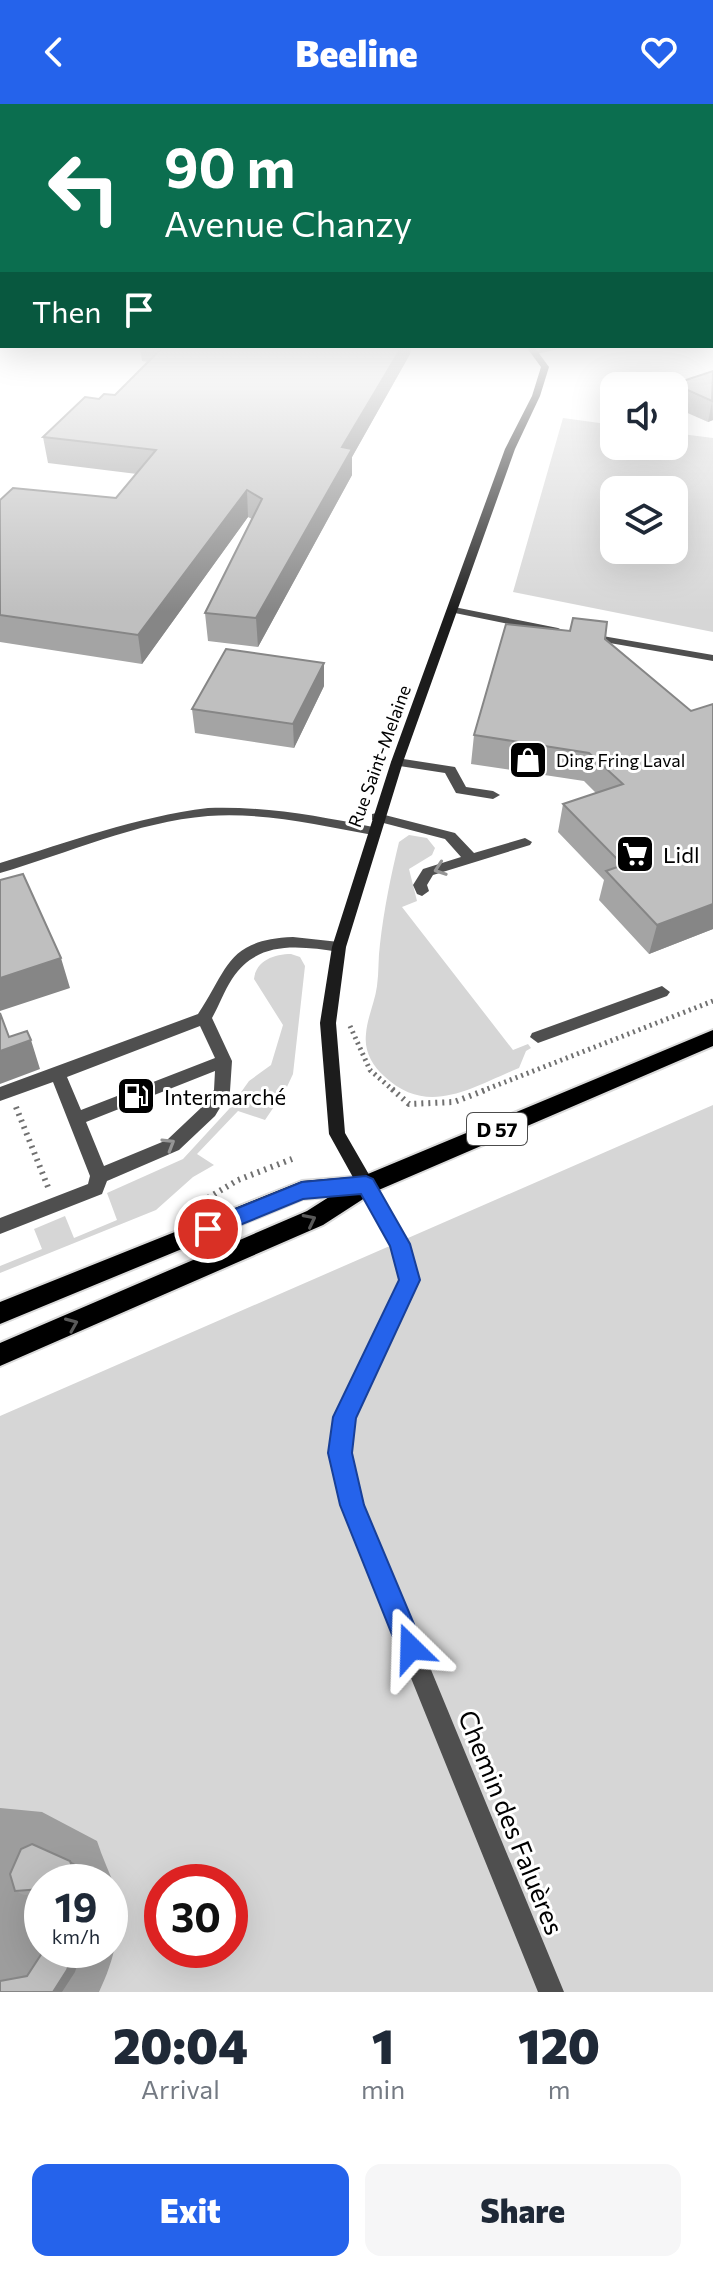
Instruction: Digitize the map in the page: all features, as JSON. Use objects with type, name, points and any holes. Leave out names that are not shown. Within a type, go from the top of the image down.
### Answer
[{"type":"main road","name":"Rue Saint-Melaine","points":[[366,1185],[337,1134],[328,1012],[339,947],[375,824],[516,436]]},
{"type":"main road","name":"D 57","points":[[0,1355],[315,1218],[366,1185],[713,1038]]},
{"type":"main road","name":"D 57","points":[[0,1313],[302,1190],[366,1185]]},
{"type":"street","points":[[454,610],[713,658]]},
{"type":"street","points":[[397,762],[450,770],[461,790],[493,795]]},
{"type":"street","points":[[0,868],[126,830],[208,812],[280,815],[431,829],[450,836],[471,859]]},
{"type":"street","points":[[422,891],[420,885],[428,872],[525,842]]},
{"type":"street","points":[[5,1092],[204,1018],[228,973],[254,951],[268,944],[290,940],[339,947]]},
{"type":"street","points":[[538,1037],[662,992]]},
{"type":"street","points":[[99,1176],[173,1145],[209,1111],[222,1091],[224,1061],[204,1018]]},
{"type":"street","points":[[76,1119],[224,1061]]},
{"type":"street","points":[[0,1226],[96,1189],[99,1176],[58,1074]]},
{"type":"street","name":"Chemin des Faluères","points":[[366,1185],[399,1244],[410,1280],[344,1417],[340,1453],[352,1505],[551,1992]]},
{"type":"path","points":[[328,1012],[353,1028],[370,1070],[409,1104],[416,1104],[454,1102],[713,1001]]},
{"type":"path","points":[[5,1092],[54,1204]]},
{"type":"shaded area","points":[[558,436],[600,436],[600,460],[688,460],[688,436],[713,438],[713,632],[513,592]]},
{"type":"shaded area","points":[[409,835],[427,838],[435,848],[432,855],[409,869],[417,901],[402,907],[513,1050],[528,1044],[531,1048],[526,1051],[519,1068],[450,1095],[417,1095],[401,1088],[376,1067],[366,1046],[391,880],[399,842]]},
{"type":"shaded area","points":[[291,954],[300,957],[305,966],[293,1074],[265,1120],[238,1111],[197,1154],[214,1165],[193,1177],[156,1210],[0,1273],[0,1266],[42,1249],[34,1229],[65,1216],[74,1238],[117,1220],[107,1193],[183,1159],[229,1109],[249,1081],[271,1065],[283,1025],[254,979],[258,967],[267,959]]},
{"type":"shaded area","points":[[713,1105],[713,1992],[0,1992],[0,1416]]},
{"type":"shaded area","points":[[0,1808],[42,1812],[97,1841],[106,1864],[24,1864],[24,1968],[109,1968],[99,1992],[0,1992]]},
{"type":"building","points":[[348,436],[342,447],[352,449],[256,618],[205,613],[262,499],[247,490],[138,635],[0,615],[0,500],[13,488],[116,498],[156,450],[43,437]]},
{"type":"building","points":[[573,618],[607,622],[605,639],[691,711],[713,704],[713,904],[657,925],[606,871],[623,865],[563,804],[623,784],[589,753],[474,735],[506,624],[570,631]]},
{"type":"building","points":[[226,649],[324,663],[293,724],[192,709]]},
{"type":"building","points":[[23,874],[61,958],[0,978],[0,880]]},
{"type":"building","points":[[0,1013],[9,1037],[27,1031],[31,1040],[0,1051]]},
{"type":"building","points":[[32,1844],[71,1864],[24,1864],[24,1890],[15,1891],[10,1874],[21,1849]]},
{"type":"building","points":[[32,1968],[68,1968],[53,1992],[0,1992],[0,1981],[27,1976]]},
{"type":"place","name":"Ding Fring Laval","points":[[528,760]]},
{"type":"place","name":"Lidl","points":[[635,854]]},
{"type":"place","name":"Intermarché","points":[[136,1096]]},
{"type":"route","points":[[208,1229],[302,1190],[366,1185],[399,1244],[410,1280],[344,1417],[340,1453],[352,1505],[411,1648]]}]
